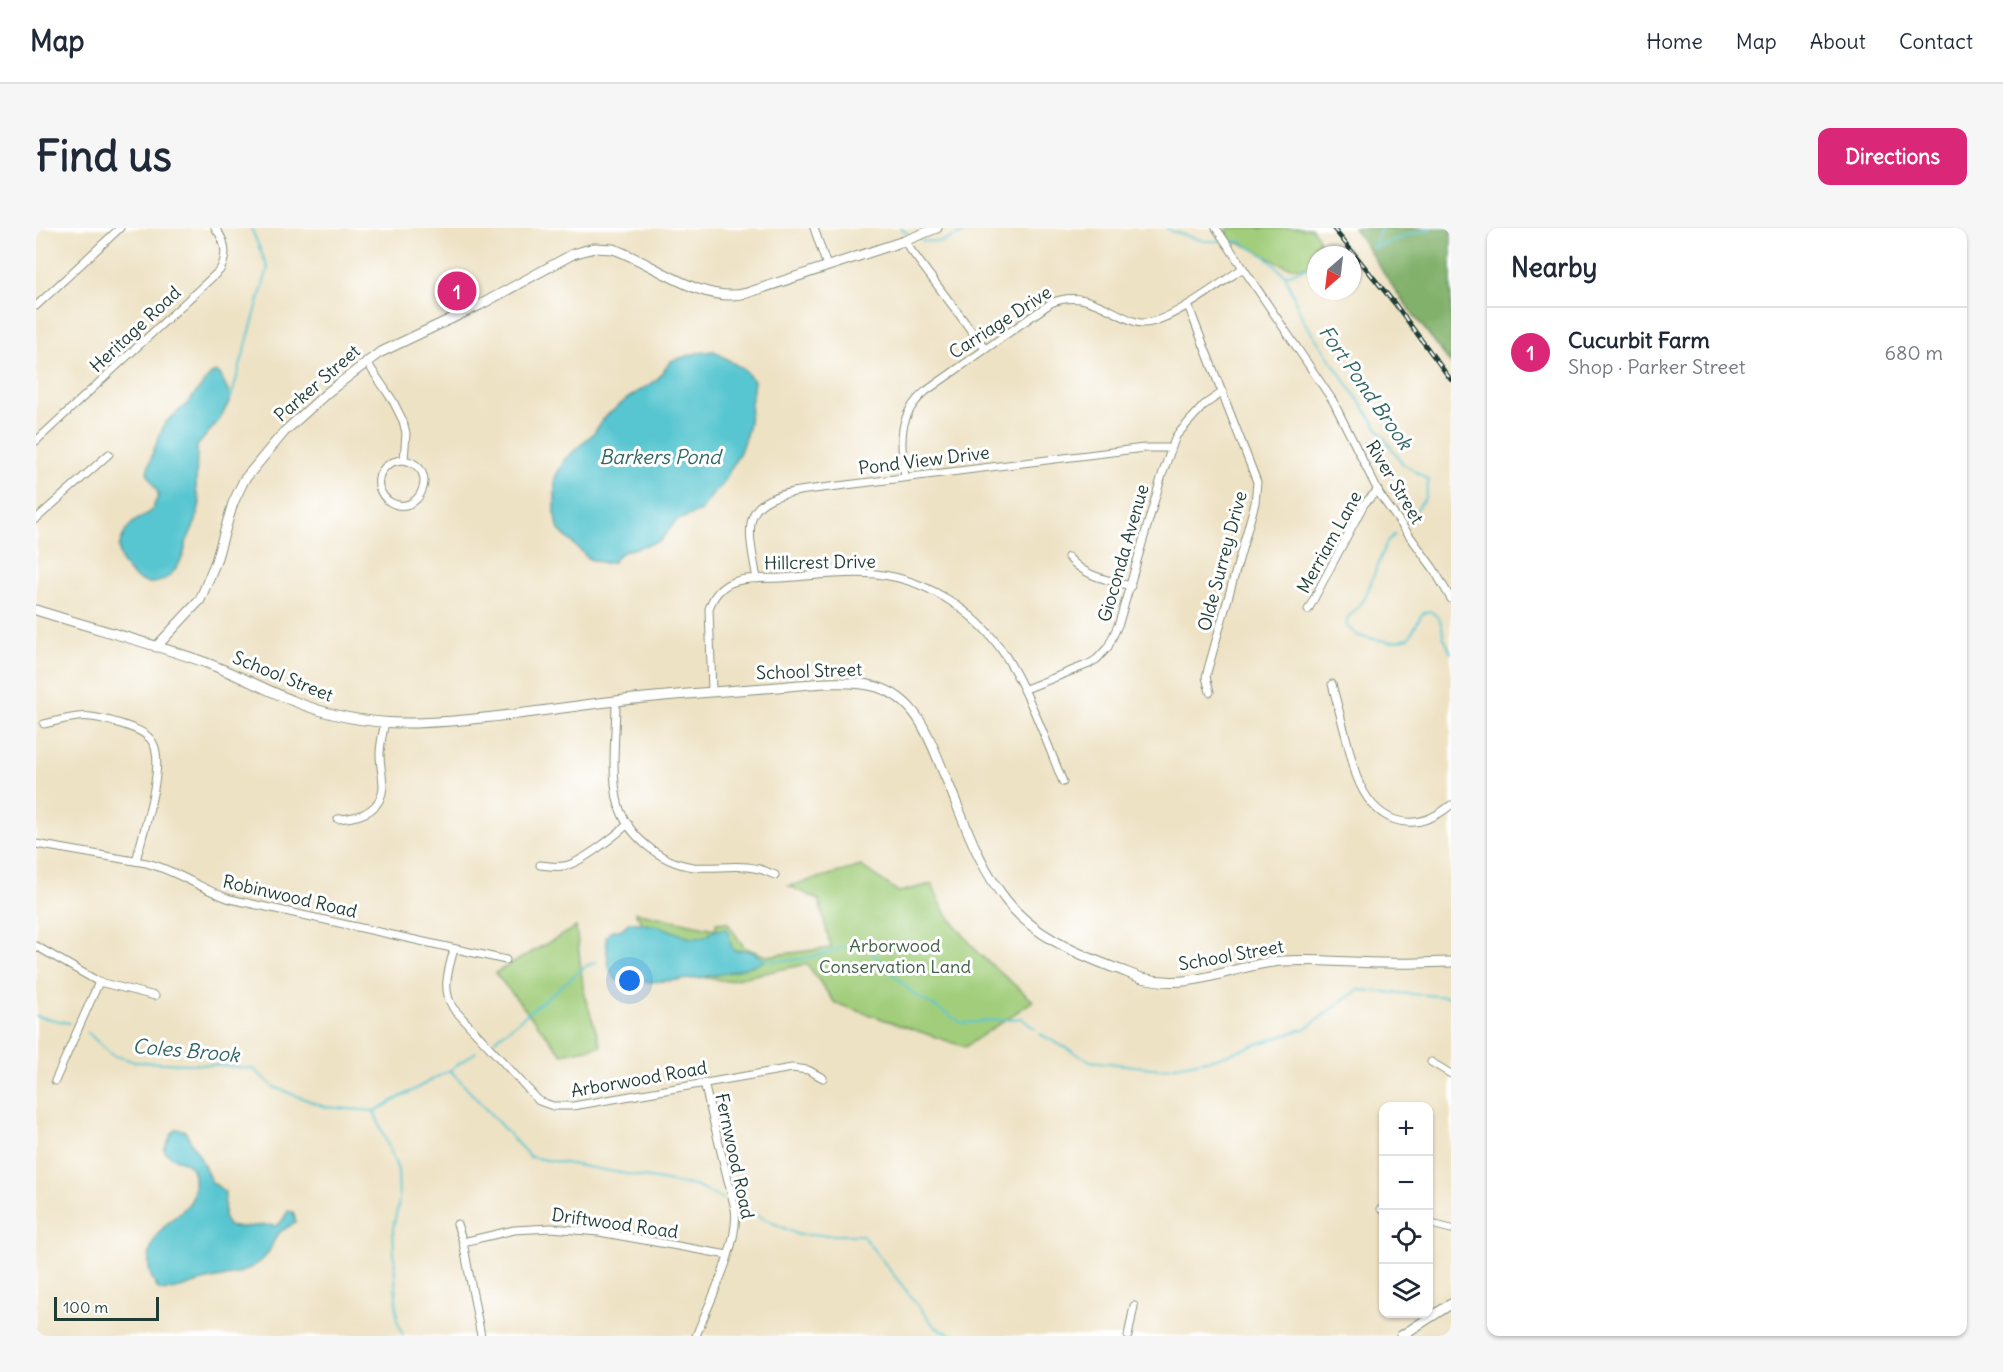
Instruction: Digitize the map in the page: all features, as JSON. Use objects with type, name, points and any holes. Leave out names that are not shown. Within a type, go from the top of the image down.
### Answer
[{"type":"street","points":[[36,306],[120,228]]},
{"type":"street","name":"Heritage Road","points":[[36,441],[220,270],[225,250],[223,240],[215,228]]},
{"type":"street","points":[[814,228],[828,266]]},
{"type":"street","name":"Parker Street","points":[[156,646],[200,600],[216,561],[232,503],[249,473],[292,425],[328,392],[389,347],[480,305],[583,250],[603,247],[614,249],[698,289],[729,296],[747,293],[937,228]]},
{"type":"street","name":"River Street","points":[[1218,230],[1337,409],[1378,490],[1433,568],[1451,599]]},
{"type":"street","points":[[904,241],[985,349]]},
{"type":"street","name":"Carriage Drive","points":[[905,477],[902,438],[905,419],[910,407],[926,391],[1051,303],[1065,298],[1079,297],[1143,324],[1158,320],[1188,305],[1243,268]]},
{"type":"street","name":"Olde Surrey Drive","points":[[1188,305],[1255,475],[1258,489],[1206,677],[1210,692]]},
{"type":"street","points":[[366,362],[393,401],[403,421],[406,434],[404,460]]},
{"type":"street","name":"Gioconda Avenue","points":[[1023,690],[1080,669],[1104,653],[1116,633],[1161,478],[1176,436],[1204,405],[1223,392]]},
{"type":"street","name":"Pond View Drive","points":[[758,579],[751,545],[751,524],[756,509],[768,499],[783,493],[1144,448],[1171,448]]},
{"type":"street","points":[[36,519],[109,453]]},
{"type":"street","points":[[404,460],[417,466],[423,475],[424,482],[422,493],[418,498],[401,505],[385,498],[379,481],[387,465],[393,461],[404,460]]},
{"type":"street","name":"Merriam Lane","points":[[1308,610],[1364,504],[1378,490]]},
{"type":"street","points":[[1068,557],[1088,574],[1131,586]]},
{"type":"street","name":"Hillcrest Drive","points":[[712,691],[708,616],[712,599],[719,589],[735,581],[758,579],[875,574],[897,578],[928,589],[962,610],[984,628],[1003,651],[1023,690],[1063,782]]},
{"type":"street","name":"School Street","points":[[36,610],[156,646],[222,669],[290,700],[318,710],[347,718],[385,722],[417,723],[520,714],[712,691],[861,684],[880,688],[899,698],[927,729],[977,848],[998,889],[1008,903],[1029,923],[1057,942],[1089,958],[1142,978],[1178,982],[1199,980],[1259,965],[1286,961],[1451,962]]},
{"type":"street","points":[[1332,684],[1356,775],[1364,794],[1374,808],[1401,821],[1416,822],[1436,816],[1451,805]]},
{"type":"street","points":[[616,701],[617,798],[628,824],[642,841],[655,852],[686,866],[746,866],[762,869],[775,875]]},
{"type":"street","points":[[44,724],[75,716],[95,716],[133,728],[146,735],[153,743],[157,760],[156,779],[136,861]]},
{"type":"street","points":[[338,819],[355,818],[364,814],[371,810],[381,795],[383,786],[380,750],[385,722]]},
{"type":"street","points":[[540,865],[563,867],[572,864],[628,824]]},
{"type":"street","name":"Robinwood Road","points":[[36,844],[158,866],[201,888],[230,899],[506,960]]},
{"type":"street","points":[[36,946],[99,982],[155,996]]},
{"type":"street","name":"Arborwood Road","points":[[454,949],[446,986],[450,1002],[456,1013],[539,1101],[553,1106],[567,1107],[792,1068],[808,1070],[823,1078]]},
{"type":"street","points":[[55,1081],[99,982]]},
{"type":"street","points":[[1431,1062],[1451,1074]]},
{"type":"street","name":"Fernwood Road","points":[[696,1336],[728,1255],[735,1230],[735,1209],[704,1083]]},
{"type":"street","points":[[457,1224],[463,1242],[481,1336]]},
{"type":"street","points":[[1433,1224],[1451,1229]]},
{"type":"street","name":"Driftwood Road","points":[[463,1242],[526,1228],[550,1228],[599,1232],[728,1255]]},
{"type":"street","points":[[1401,1336],[1451,1304]]},
{"type":"street","points":[[1128,1336],[1134,1306]]},
{"type":"green space","points":[[1230,228],[1311,228],[1317,235],[1320,246],[1307,246],[1307,266],[1292,267],[1282,265],[1244,245],[1232,242],[1225,231]]},
{"type":"green space","points":[[1354,228],[1451,228],[1451,364],[1395,290]]},
{"type":"green space","name":"Arborwood Conservation Land","points":[[861,866],[899,892],[932,884],[944,911],[978,953],[1033,1001],[965,1047],[835,1003],[807,964],[726,981],[636,967],[643,925],[635,912],[715,929],[716,923],[727,922],[744,947],[766,956],[831,948],[819,900],[789,886]]},
{"type":"green space","points":[[576,927],[584,994],[601,1046],[562,1054],[495,973]]},
{"type":"water","name":"Barkers Pond","points":[[714,351],[743,369],[754,381],[748,429],[740,452],[722,485],[701,511],[676,521],[660,541],[625,551],[613,562],[605,563],[589,559],[559,530],[555,516],[555,478],[565,459],[593,434],[605,417],[628,398],[657,380],[671,361],[697,353]]},
{"type":"water","points":[[216,372],[220,374],[231,398],[220,419],[197,446],[196,491],[200,502],[196,521],[185,545],[183,556],[174,570],[161,581],[147,583],[132,575],[125,567],[119,550],[120,543],[129,527],[153,508],[159,495],[147,472],[165,423],[187,404],[211,374]]},
{"type":"water","points":[[630,922],[659,926],[690,938],[705,937],[715,930],[726,929],[732,949],[752,952],[764,961],[712,976],[622,983],[610,970],[606,937],[612,930],[620,930]]},
{"type":"water","points":[[177,1129],[184,1130],[211,1181],[225,1192],[224,1218],[228,1226],[276,1226],[288,1211],[293,1212],[296,1222],[279,1233],[265,1257],[248,1269],[179,1288],[159,1290],[149,1267],[150,1250],[166,1225],[187,1206],[194,1191],[194,1174],[191,1167],[170,1156],[164,1150],[172,1133]]},
{"type":"waterway","points":[[231,398],[268,268],[251,228]]},
{"type":"waterway","name":"Fort Pond Brook","points":[[901,228],[908,234]]},
{"type":"waterway","name":"Fort Pond Brook","points":[[922,241],[941,242],[975,228]]},
{"type":"waterway","name":"Fort Pond Brook","points":[[1167,228],[1204,241],[1221,241]]},
{"type":"waterway","points":[[1374,247],[1381,228]]},
{"type":"waterway","points":[[1372,248],[1431,228]]},
{"type":"waterway","name":"Fort Pond Brook","points":[[1227,241],[1239,241],[1265,256],[1285,275],[1303,320],[1402,463],[1429,480],[1425,498],[1407,522]]},
{"type":"waterway","points":[[1285,275],[1307,268]]},
{"type":"waterway","name":"Fort Pond Brook","points":[[1395,534],[1386,544],[1364,600],[1347,619],[1347,626],[1358,636],[1391,642],[1409,638],[1422,614],[1430,611],[1439,620],[1451,653]]},
{"type":"waterway","points":[[763,959],[776,961],[801,959],[861,941],[911,992],[962,1023],[1021,1018],[1035,1029]]},
{"type":"waterway","points":[[495,1040],[586,966],[597,962]]},
{"type":"waterway","points":[[1040,1034],[1090,1061],[1161,1069],[1216,1058],[1306,1028],[1358,990],[1451,997]]},
{"type":"waterway","name":"Coles Brook","points":[[36,1016],[69,1023]]},
{"type":"waterway","name":"Coles Brook","points":[[87,1032],[112,1055],[136,1062],[218,1065],[253,1069],[274,1087],[325,1107],[374,1111],[398,1170],[399,1201],[393,1228],[397,1320],[403,1336]]},
{"type":"waterway","points":[[375,1111],[450,1070],[476,1052]]},
{"type":"waterway","points":[[450,1070],[530,1157],[695,1186],[723,1199]]},
{"type":"waterway","points":[[741,1208],[799,1235],[862,1235],[935,1327],[955,1336]]},
{"type":"railway","points":[[1333,228],[1395,304],[1451,380]]},
{"type":"place","name":"Cucurbit Farm","points":[[457,291]]}]
